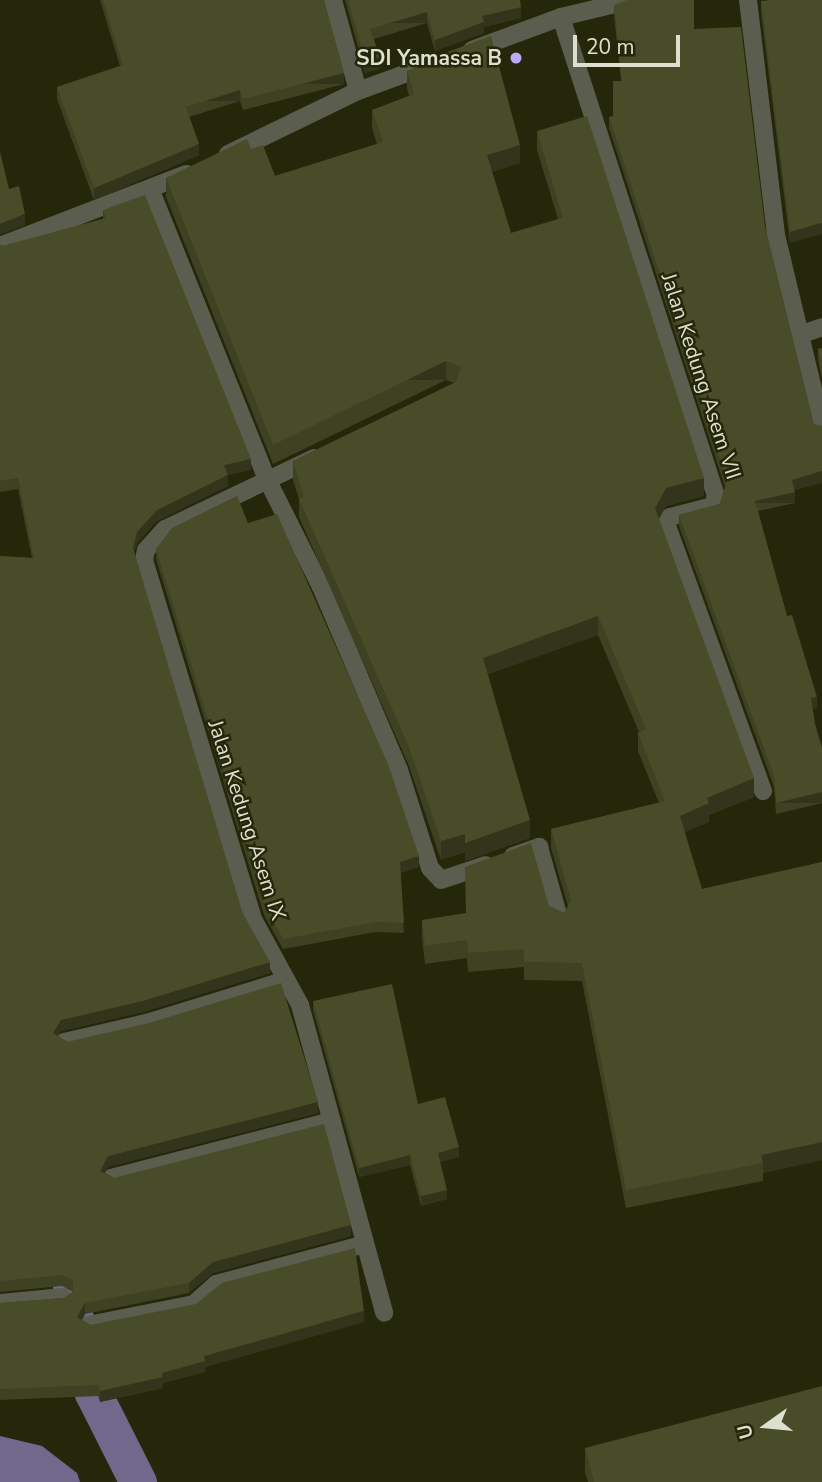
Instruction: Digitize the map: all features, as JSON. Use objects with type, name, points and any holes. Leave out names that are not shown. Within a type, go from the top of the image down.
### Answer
[{"type":"street","points":[[333,0],[358,91]]},
{"type":"street","points":[[0,246],[151,191],[358,91],[561,17],[632,0]]},
{"type":"street","points":[[748,0],[776,235],[802,334],[822,427]]},
{"type":"street","name":"Jalan Kedung Asem VII","points":[[561,17],[716,496],[713,506],[670,517],[666,523],[763,791]]},
{"type":"street","points":[[151,191],[267,479],[321,587],[399,769],[433,873],[448,879],[539,847],[560,920]]},
{"type":"street","points":[[802,334],[822,327]]},
{"type":"street","points":[[267,479],[337,447]]},
{"type":"street","name":"Jalan Kedung Asem IX","points":[[267,479],[165,529],[146,550],[144,559],[253,919],[283,981],[297,996],[384,1313]]},
{"type":"street","points":[[64,1042],[146,1023],[283,981]]},
{"type":"street","points":[[111,1178],[332,1121]]},
{"type":"street","points":[[88,1325],[194,1304],[216,1284],[365,1244]]},
{"type":"street","points":[[0,1303],[63,1297]]},
{"type":"shaded area","points":[[0,1436],[42,1446],[77,1473],[80,1482],[0,1482]]},
{"type":"building","points":[[103,0],[324,0],[344,73],[243,99],[240,90],[186,107],[199,144],[94,188],[57,87],[123,65]]},
{"type":"building","points":[[348,0],[520,0],[521,7],[482,16],[484,22],[435,40],[427,12],[370,29],[380,57],[365,61]]},
{"type":"building","points":[[627,0],[694,0],[694,29],[741,27],[765,226],[814,424],[822,426],[822,471],[792,480],[795,492],[755,501],[787,616],[792,615],[817,697],[811,698],[822,748],[822,792],[776,803],[774,776],[679,515],[720,504],[727,481],[609,117],[613,116],[613,81],[622,81],[614,5]]},
{"type":"building","points":[[822,0],[822,223],[790,232],[761,1]]},
{"type":"building","points":[[491,36],[520,145],[487,155],[511,233],[563,218],[537,131],[587,116],[704,478],[666,488],[655,508],[754,778],[707,798],[709,803],[680,816],[702,889],[822,862],[822,1142],[761,1155],[763,1163],[626,1190],[582,963],[524,962],[524,949],[468,953],[467,940],[425,946],[422,920],[466,913],[465,867],[531,843],[549,906],[564,913],[571,900],[551,829],[665,801],[638,733],[646,729],[598,616],[483,658],[530,820],[465,843],[465,834],[441,841],[409,747],[299,499],[304,497],[293,461],[456,382],[461,367],[446,361],[273,445],[166,178],[247,139],[251,149],[263,145],[275,176],[383,142],[372,110],[414,94],[407,71],[444,60],[442,54]]},
{"type":"building","points":[[0,152],[9,189],[19,186],[25,214],[0,224]]},
{"type":"building","points":[[145,195],[251,459],[224,465],[228,475],[157,510],[137,532],[133,548],[242,912],[270,962],[143,1001],[61,1020],[53,1033],[67,1042],[149,1023],[281,983],[318,1102],[108,1156],[100,1171],[114,1178],[324,1124],[351,1225],[213,1262],[189,1283],[85,1303],[77,1317],[90,1325],[196,1304],[222,1283],[355,1248],[364,1311],[204,1356],[205,1361],[162,1373],[163,1377],[100,1391],[98,1385],[0,1389],[0,1303],[64,1298],[73,1292],[73,1280],[62,1275],[0,1281],[0,556],[34,558],[18,478],[0,481],[0,245],[106,218],[103,210]]},
{"type":"building","points":[[822,348],[822,369],[818,349]]},
{"type":"building","points":[[237,496],[248,523],[277,514],[388,764],[419,856],[400,862],[404,923],[376,922],[283,939],[264,904],[156,549],[172,528]]},
{"type":"building","points":[[392,984],[418,1104],[445,1097],[459,1147],[438,1153],[447,1190],[421,1196],[410,1155],[359,1168],[313,1001]]},
{"type":"building","points":[[822,1386],[822,1482],[594,1482],[585,1448]]},
{"type":"waterway","points":[[66,1241],[74,1314],[93,1393],[138,1482]]},
{"type":"place","name":"SDI Yamassa B","points":[[516,58]]}]
